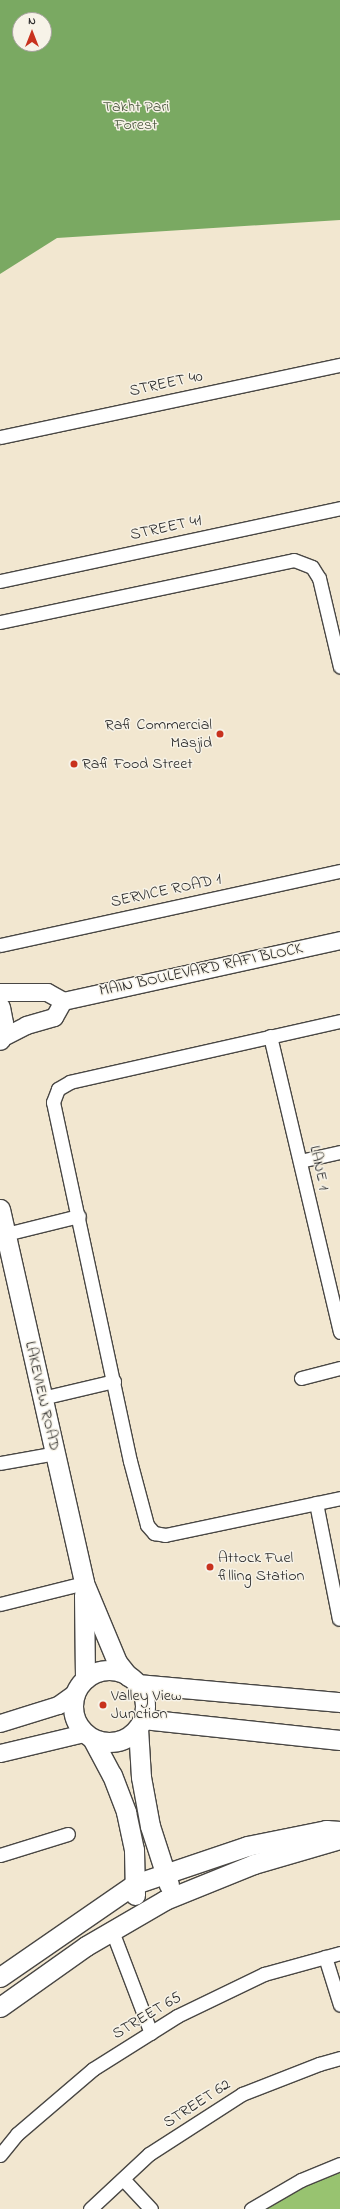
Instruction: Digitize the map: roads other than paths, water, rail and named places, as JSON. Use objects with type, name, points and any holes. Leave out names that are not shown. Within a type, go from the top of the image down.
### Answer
[{"type":"main road","points":[[0,1007],[4,1023],[0,1039]]},
{"type":"main road","name":"LAKEVIEW ROAD","points":[[0,1209],[84,1583]]},
{"type":"main road","points":[[84,1583],[117,1662],[133,1680],[145,1701],[140,1724],[141,1777],[150,1826],[164,1873],[174,1897]]},
{"type":"main road","points":[[84,1583],[80,1685],[72,1706],[76,1721],[89,1737],[112,1775],[126,1812],[134,1850],[134,1918]]},
{"type":"main road","points":[[80,1685],[106,1670],[133,1680],[340,1702]]},
{"type":"main road","points":[[89,1737],[112,1742],[121,1740],[140,1724],[340,1740]]},
{"type":"main road","points":[[0,1977],[135,1884],[247,1846],[326,1830],[340,1831]]},
{"type":"main road","points":[[0,2007],[112,1931],[174,1897],[254,1864],[340,1839]]},
{"type":"street","name":"STREET 40","points":[[0,437],[340,365]]},
{"type":"street","name":"STREET 41","points":[[0,582],[340,508]]},
{"type":"street","points":[[0,622],[282,561],[304,562],[312,567],[319,578],[338,646],[340,667]]},
{"type":"street","name":"SERVICE ROAD 1","points":[[0,945],[340,871]]},
{"type":"street","name":"MAIN BOULEVARD RAFI BLOCK","points":[[63,1001],[340,940]]},
{"type":"street","points":[[0,992],[47,992],[63,1001],[54,1017],[26,1025],[0,1039]]},
{"type":"street","points":[[340,1021],[70,1082],[58,1088],[53,1102],[147,1525],[154,1532],[165,1535],[340,1498]]},
{"type":"street","name":"LANE 1","points":[[270,1036],[340,1332]]},
{"type":"street","points":[[300,1162],[340,1152]]},
{"type":"street","points":[[6,1234],[79,1216]]},
{"type":"street","points":[[301,1378],[340,1368]]},
{"type":"street","points":[[42,1398],[114,1381]]},
{"type":"street","points":[[0,1463],[56,1453]]},
{"type":"street","points":[[316,1503],[340,1619]]},
{"type":"street","points":[[0,1604],[84,1583]]},
{"type":"street","points":[[0,1723],[58,1705],[80,1685]]},
{"type":"street","points":[[0,1753],[89,1737]]},
{"type":"street","points":[[0,1855],[68,1834]]},
{"type":"street","points":[[112,1931],[151,2033]]},
{"type":"street","name":"STREET 65","points":[[0,2155],[17,2134],[93,2069],[177,2016],[264,1974],[340,1953]]},
{"type":"street","points":[[325,1957],[340,2005]]},
{"type":"street","name":"STREET 62","points":[[90,2209],[149,2154],[242,2094],[319,2064],[340,2058]]},
{"type":"street","points":[[251,2209],[301,2180],[340,2164]]},
{"type":"street","points":[[123,2179],[151,2209]]},
{"type":"place","name":"Rafi Commercial Masjid","points":[[220,734]]},
{"type":"place","name":"Rafi Food Street","points":[[74,764]]},
{"type":"place","name":"Attock Fuel filling Station","points":[[210,1567]]},
{"type":"place","name":"Valley View Junction","points":[[103,1705]]},
{"type":"park label","name":"Takht Pari Forest","points":[[136,116]]}]
